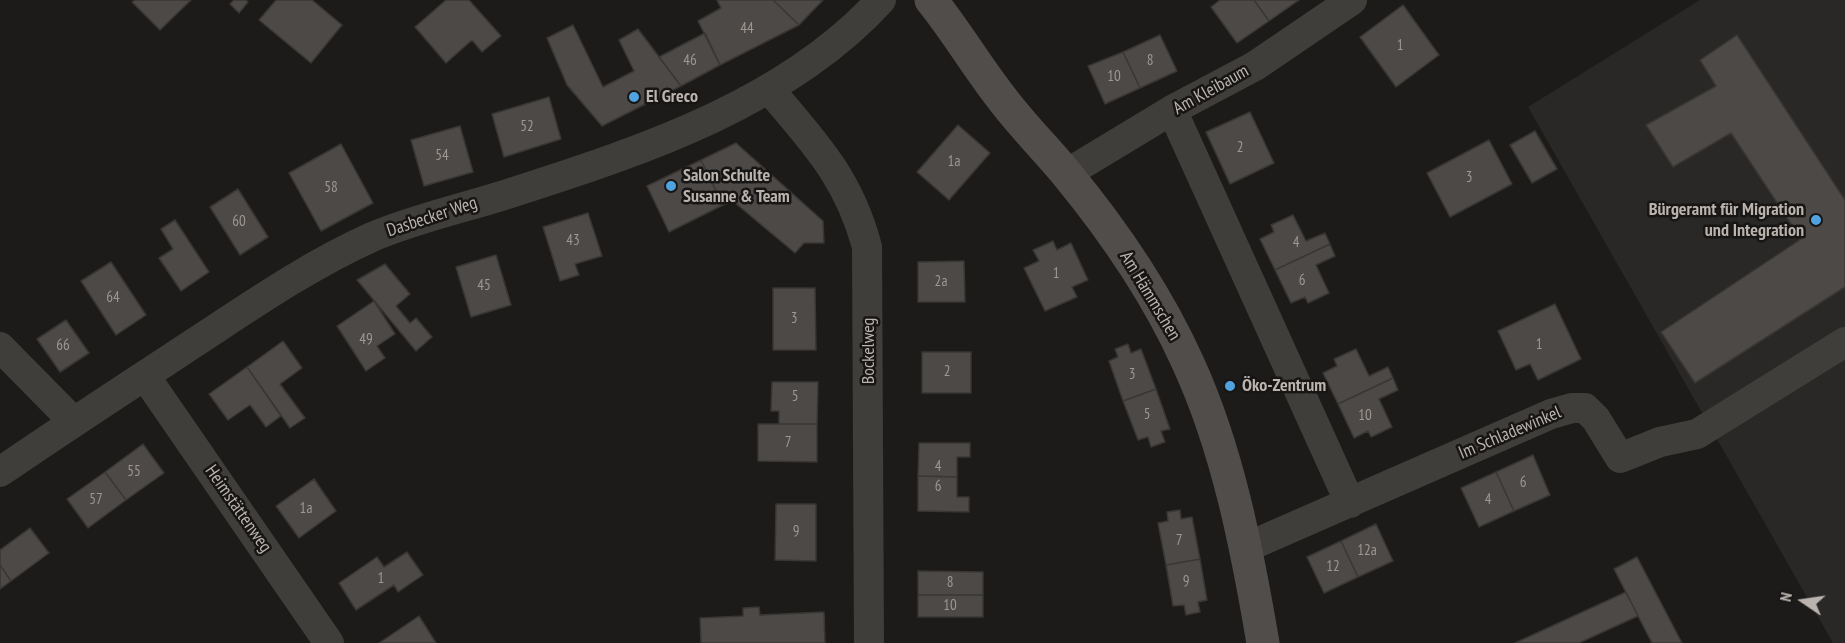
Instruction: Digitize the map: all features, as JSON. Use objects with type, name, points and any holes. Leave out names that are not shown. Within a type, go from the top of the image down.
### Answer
[{"type":"street","name":"Dasbecker Weg","points":[[0,472],[306,270],[373,237],[423,218],[516,192],[687,129],[769,89],[856,26],[881,0]]},
{"type":"street","name":"Am Hämmschen","points":[[931,0],[1001,98],[1066,174],[1135,267],[1188,361],[1201,392],[1228,477],[1245,548],[1263,643]]},
{"type":"street","name":"Am Kleibaum","points":[[1066,174],[1172,110],[1255,66],[1352,0]]},
{"type":"street","name":"Bockelweg","points":[[769,89],[841,178],[858,213],[867,247],[869,643]]},
{"type":"street","points":[[1172,110],[1350,503]]},
{"type":"street","name":"Im Schladewinkel","points":[[1245,548],[1551,414],[1572,408],[1585,408],[1596,419],[1620,458],[1660,442],[1697,434],[1845,342]]},
{"type":"street","points":[[0,348],[74,422]]},
{"type":"street","name":"Heimstättenweg","points":[[145,376],[329,643]]},
{"type":"shaded area","points":[[1700,0],[1845,0],[1845,643],[1833,643],[1528,107]]},
{"type":"building","points":[[135,0],[191,0],[160,30],[132,2]]},
{"type":"building","points":[[234,0],[248,2],[239,13],[230,4]]},
{"type":"building","points":[[276,0],[312,0],[342,25],[311,63],[259,20]]},
{"type":"building","points":[[446,0],[469,0],[501,36],[482,52],[472,40],[446,63],[415,27]]},
{"type":"building","points":[[717,0],[773,0],[799,25],[720,65],[698,21],[721,8]]},
{"type":"building","points":[[773,0],[823,0],[799,25]]},
{"type":"building","points":[[1220,0],[1254,0],[1269,21],[1237,43],[1211,7]]},
{"type":"building","points":[[1254,0],[1299,0],[1269,21]]},
{"type":"building","points":[[1403,5],[1439,55],[1396,87],[1360,37]]},
{"type":"building","points":[[573,25],[603,87],[634,71],[619,40],[638,29],[681,86],[602,126],[567,85],[547,38]]},
{"type":"building","points":[[705,33],[720,65],[681,86],[659,57]]},
{"type":"building","points":[[1160,35],[1177,71],[1140,88],[1123,52]]},
{"type":"building","name":"Bürgeramt für Migration und Integration","points":[[1737,35],[1845,200],[1845,287],[1695,383],[1661,332],[1801,239],[1731,133],[1673,167],[1646,125],[1716,86],[1700,60]]},
{"type":"building","points":[[1123,52],[1140,88],[1105,104],[1088,66]]},
{"type":"building","points":[[549,97],[561,139],[504,157],[492,114]]},
{"type":"building","points":[[1250,112],[1274,163],[1230,184],[1206,132]]},
{"type":"building","points":[[958,125],[990,153],[949,200],[917,172]]},
{"type":"building","points":[[460,126],[473,172],[424,186],[411,140]]},
{"type":"building","points":[[1535,131],[1557,169],[1532,183],[1510,145]]},
{"type":"building","points":[[1489,140],[1512,184],[1450,217],[1427,173]]},
{"type":"building","points":[[736,143],[823,221],[824,243],[804,243],[795,253],[734,202],[723,205],[701,160]]},
{"type":"building","points":[[341,144],[373,203],[321,231],[289,173]]},
{"type":"building","points":[[701,160],[723,205],[669,232],[647,186]]},
{"type":"building","points":[[238,189],[268,237],[240,255],[210,207]]},
{"type":"building","points":[[588,213],[602,256],[575,264],[579,275],[560,281],[543,227]]},
{"type":"building","points":[[1293,215],[1306,241],[1325,233],[1330,244],[1275,270],[1260,239],[1274,232],[1271,225]]},
{"type":"building","points":[[175,220],[209,272],[181,291],[159,258],[173,249],[161,229]]},
{"type":"building","points":[[1053,241],[1057,250],[1071,243],[1088,280],[1072,287],[1077,297],[1045,311],[1024,268],[1039,261],[1033,250]]},
{"type":"building","points":[[1330,244],[1335,256],[1316,265],[1329,293],[1308,303],[1305,297],[1291,303],[1275,270]]},
{"type":"building","points":[[496,255],[511,305],[471,317],[456,267]]},
{"type":"building","points":[[964,261],[965,302],[918,302],[918,262]]},
{"type":"building","points":[[111,262],[146,315],[116,335],[81,281]]},
{"type":"building","points":[[385,264],[410,294],[396,306],[410,323],[416,318],[432,337],[416,351],[357,280]]},
{"type":"building","points":[[773,288],[815,288],[816,350],[773,350]]},
{"type":"building","points":[[374,301],[395,334],[377,346],[385,358],[366,371],[337,326]]},
{"type":"building","points":[[1555,304],[1581,359],[1538,380],[1530,364],[1516,370],[1498,331]]},
{"type":"building","points":[[66,320],[89,353],[60,372],[37,339]]},
{"type":"building","points":[[283,341],[302,368],[280,384],[305,418],[290,428],[247,367]]},
{"type":"building","points":[[1128,344],[1131,353],[1141,349],[1156,389],[1123,401],[1109,361],[1118,357],[1115,349]]},
{"type":"building","points":[[1356,349],[1369,376],[1388,367],[1393,378],[1338,404],[1323,373],[1337,366],[1334,359]]},
{"type":"building","points":[[922,352],[971,352],[971,393],[922,393]]},
{"type":"building","points":[[247,367],[281,416],[266,427],[250,405],[228,420],[209,394]]},
{"type":"building","points":[[1393,378],[1398,390],[1379,399],[1392,427],[1371,437],[1368,431],[1354,438],[1338,404]]},
{"type":"building","points":[[772,382],[818,382],[817,424],[779,424],[779,411],[771,411]]},
{"type":"building","points":[[1156,389],[1170,429],[1161,431],[1165,442],[1151,447],[1148,437],[1138,440],[1123,401]]},
{"type":"building","points":[[758,424],[817,424],[817,462],[758,461]]},
{"type":"building","points":[[919,443],[970,443],[970,457],[957,457],[957,477],[918,476]]},
{"type":"building","points":[[143,444],[164,473],[126,500],[105,472]]},
{"type":"building","points":[[1533,455],[1550,495],[1514,511],[1496,472]]},
{"type":"building","points":[[105,472],[126,500],[88,528],[67,499]]},
{"type":"building","points":[[1496,472],[1514,511],[1479,527],[1461,488]]},
{"type":"building","points":[[918,476],[957,477],[957,497],[969,497],[969,512],[918,511]]},
{"type":"building","points":[[314,479],[336,511],[299,538],[276,506]]},
{"type":"building","points":[[776,504],[816,504],[816,561],[775,560]]},
{"type":"building","points":[[1180,510],[1181,519],[1192,517],[1200,559],[1166,565],[1158,523],[1168,521],[1167,512]]},
{"type":"building","points":[[1376,524],[1393,561],[1358,577],[1341,541]]},
{"type":"building","points":[[30,528],[49,553],[11,581],[0,565],[0,550]]},
{"type":"building","points":[[1341,541],[1358,577],[1324,593],[1307,557]]},
{"type":"building","points":[[407,552],[423,575],[398,592],[394,585],[356,610],[339,583],[377,557],[384,567]]},
{"type":"building","points":[[1637,557],[1682,643],[1652,643],[1614,569]]},
{"type":"building","points":[[1200,559],[1207,600],[1198,602],[1200,612],[1186,615],[1184,605],[1173,606],[1166,565]]},
{"type":"building","points":[[0,565],[11,581],[0,589]]},
{"type":"building","points":[[918,571],[983,572],[983,595],[918,595]]},
{"type":"building","points":[[1626,592],[1638,616],[1579,643],[1515,643]]},
{"type":"building","points":[[918,595],[983,595],[983,617],[918,617]]},
{"type":"building","points":[[759,607],[760,615],[824,612],[825,643],[701,643],[700,618],[743,616],[743,608]]},
{"type":"building","points":[[419,616],[436,643],[379,643]]},
{"type":"place","name":"El Greco","points":[[634,97]]},
{"type":"place","name":"Salon Schulte Susanne & Team","points":[[671,186]]},
{"type":"place","name":"Bürgeramt für Migration und Integration","points":[[1816,220]]},
{"type":"place","name":"Öko-Zentrum","points":[[1230,386]]}]
